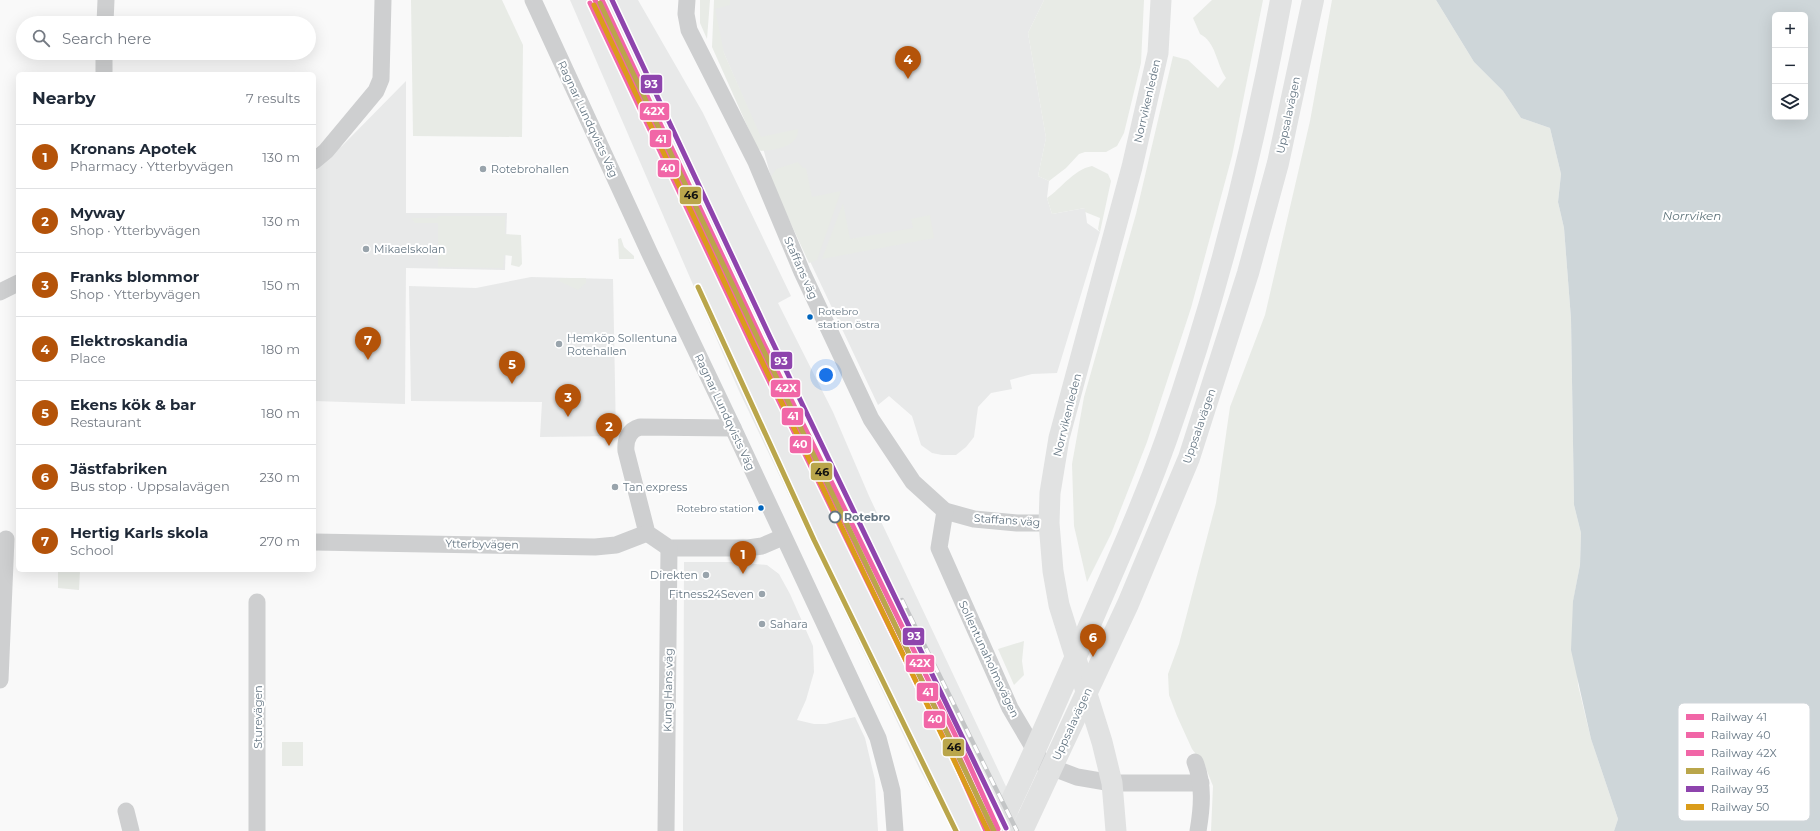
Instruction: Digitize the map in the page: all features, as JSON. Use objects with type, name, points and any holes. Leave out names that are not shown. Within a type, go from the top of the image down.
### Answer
[{"type":"highway","name":"Uppsalavägen","points":[[997,831],[1112,574],[1167,437],[1211,299],[1238,197],[1266,80],[1281,0]]},
{"type":"highway","name":"Uppsalavägen","points":[[1022,831],[1128,604],[1189,458],[1248,273],[1278,163],[1313,0]]},
{"type":"main road","name":"Norrvikenleden","points":[[1116,831],[1112,783],[1093,709],[1081,677],[1059,605],[1053,571],[1049,523],[1050,493],[1059,438],[1132,167],[1158,53],[1161,0]]},
{"type":"street","points":[[105,16],[106,0]]},
{"type":"street","points":[[316,160],[326,152],[376,92],[381,79],[383,0]]},
{"type":"street","name":"Ragnar Lundqvists Väg","points":[[533,0],[650,254],[878,738],[892,792],[895,831]]},
{"type":"street","name":"Staffans väg","points":[[687,0],[686,14],[689,30],[756,162],[802,272],[871,419],[913,482],[945,511],[974,519],[1017,523],[1049,523]]},
{"type":"street","points":[[104,60],[104,72]]},
{"type":"street","points":[[0,292],[16,284]]},
{"type":"street","points":[[733,428],[640,427],[633,429],[625,445],[647,533],[669,548],[755,547],[762,546],[783,537]]},
{"type":"street","name":"Sollentunaholmsvägen","points":[[945,511],[939,548],[1010,708],[1043,764],[1077,777],[1112,783],[1201,783]]},
{"type":"street","name":"Ytterbyvägen","points":[[316,542],[595,547],[616,544],[647,533]]},
{"type":"street","points":[[0,680],[8,539]]},
{"type":"street","name":"Kung Hans väg","points":[[666,831],[669,548]]},
{"type":"street","name":"Sturevägen","points":[[257,602],[257,831]]},
{"type":"street","points":[[1195,762],[1200,775],[1202,804],[1198,831]]},
{"type":"street","points":[[126,811],[131,831]]},
{"type":"shaded area","points":[[411,0],[502,0],[523,45],[522,137],[413,136]]},
{"type":"shaded area","points":[[570,0],[638,0],[703,113],[791,296],[778,303],[833,412],[869,496],[1027,831],[954,831],[920,770],[739,391]]},
{"type":"shaded area","points":[[700,0],[710,0],[707,39],[700,23]]},
{"type":"shaded area","points":[[714,0],[730,0],[730,5],[715,9],[724,53],[761,137],[798,129],[795,140],[791,144],[773,150],[761,151],[757,148],[712,47]]},
{"type":"shaded area","points":[[716,0],[1044,0],[1028,33],[1046,138],[1038,176],[1049,181],[1047,198],[1052,214],[1085,208],[1087,223],[1100,232],[1057,373],[1032,374],[1010,380],[1012,389],[991,393],[978,407],[974,437],[966,447],[956,455],[932,453],[921,445],[912,416],[889,396],[878,405],[772,181],[760,137],[720,44],[714,10]]},
{"type":"shaded area","points":[[1044,0],[1144,0],[1141,63],[1124,133],[1117,146],[1106,152],[1085,152],[1079,154],[1066,168],[1049,181],[1038,176],[1046,138],[1028,33]]},
{"type":"shaded area","points":[[1212,0],[1263,0],[1232,156],[1191,308],[1147,442],[1111,534],[1087,582],[1074,526],[1072,464],[1084,397],[1136,214],[1173,56],[1188,60],[1218,88],[1226,78],[1213,47],[1200,34],[1193,18]]},
{"type":"shaded area","points":[[1332,0],[1436,0],[1474,62],[1503,91],[1521,118],[1550,128],[1561,174],[1558,202],[1564,228],[1571,319],[1574,505],[1581,533],[1580,565],[1573,602],[1578,685],[1591,739],[1618,819],[1614,831],[1211,831],[1213,786],[1205,766],[1192,749],[1177,716],[1169,695],[1168,674],[1179,644],[1216,503],[1230,407],[1265,315],[1310,121]]},
{"type":"shaded area","points":[[406,81],[406,213],[507,213],[505,270],[406,268],[405,404],[316,401],[316,166],[342,146]]},
{"type":"shaded area","points":[[798,162],[803,168],[806,168],[812,197],[841,191],[817,260],[809,263],[770,178],[776,169]]},
{"type":"shaded area","points":[[1092,166],[1108,174],[1111,181],[1100,232],[1098,229],[1100,218],[1085,212],[1085,208],[1052,214],[1047,198],[1073,175]]},
{"type":"shaded area","points":[[843,203],[850,239],[913,228],[911,219],[930,215],[934,238],[822,259]]},
{"type":"shaded area","points":[[438,216],[505,216],[505,234],[521,235],[522,264],[519,267],[511,265],[512,256],[504,255],[503,268],[438,267],[438,223],[415,223],[411,218],[437,218]]},
{"type":"shaded area","points":[[621,238],[624,247],[634,256],[634,259],[619,259],[618,239]]},
{"type":"shaded area","points":[[531,277],[613,279],[616,436],[540,437],[542,402],[411,401],[409,286],[476,288]]},
{"type":"shaded area","points":[[560,278],[586,278],[586,283],[578,290],[559,281]]},
{"type":"shaded area","points":[[684,562],[731,562],[767,565],[779,574],[790,594],[813,646],[814,672],[806,700],[797,720],[814,724],[826,724],[855,717],[865,738],[875,780],[878,831],[683,831]]},
{"type":"shaded area","points":[[58,572],[80,572],[79,590],[58,588]]},
{"type":"shaded area","points":[[1024,641],[1022,661],[1024,675],[1014,685],[998,649]]},
{"type":"shaded area","points":[[282,742],[303,742],[303,766],[282,766]]},
{"type":"water","name":"Norrviken","points":[[1436,0],[1820,0],[1820,831],[1614,831],[1618,819],[1591,739],[1571,650],[1573,601],[1580,565],[1581,533],[1574,505],[1571,319],[1564,228],[1558,202],[1561,174],[1550,128],[1521,118],[1503,91],[1474,62]]},
{"type":"railway","points":[[902,600],[1017,831]]},
{"type":"rail line","name":"41","points":[[595,0],[757,343],[958,754],[993,831]]},
{"type":"rail line","name":"42X","points":[[602,0],[762,340],[963,751],[998,829]]},
{"type":"rail line","name":"93","points":[[612,0],[770,337],[1006,828]]},
{"type":"rail line","name":"40","points":[[590,3],[752,346],[953,757],[986,831]]},
{"type":"rail line","name":"46","points":[[600,3],[760,343],[994,831]]},
{"type":"rail line","name":"50","points":[[594,5],[754,345],[988,831]]},
{"type":"rail line","name":"46","points":[[698,287],[814,540],[956,831]]},
{"type":"place","name":"Elektroskandia","points":[[908,79]]},
{"type":"place","name":"Rotebrohallen","points":[[483,169]]},
{"type":"place","name":"Mikaelskolan","points":[[366,249]]},
{"type":"place","name":"Rotebro station östra","points":[[810,317]]},
{"type":"place","name":"Hemköp Sollentuna Rotehallen","points":[[559,344]]},
{"type":"place","name":"Hertig Karls skola","points":[[368,360]]},
{"type":"place","name":"Ekens kök & bar","points":[[512,384]]},
{"type":"place","name":"Franks blommor","points":[[568,417]]},
{"type":"place","name":"Myway","points":[[609,446]]},
{"type":"place","name":"Tan express","points":[[615,487]]},
{"type":"place","name":"Rotebro station","points":[[761,508]]},
{"type":"place","name":"Rotebro","points":[[835,517]]},
{"type":"place","name":"Kronans Apotek","points":[[743,574]]},
{"type":"place","name":"Direkten","points":[[706,575]]},
{"type":"place","name":"Fitness24Seven","points":[[762,594]]},
{"type":"place","name":"Sahara","points":[[762,624]]},
{"type":"place","name":"Jästfabriken","points":[[1093,657]]}]
